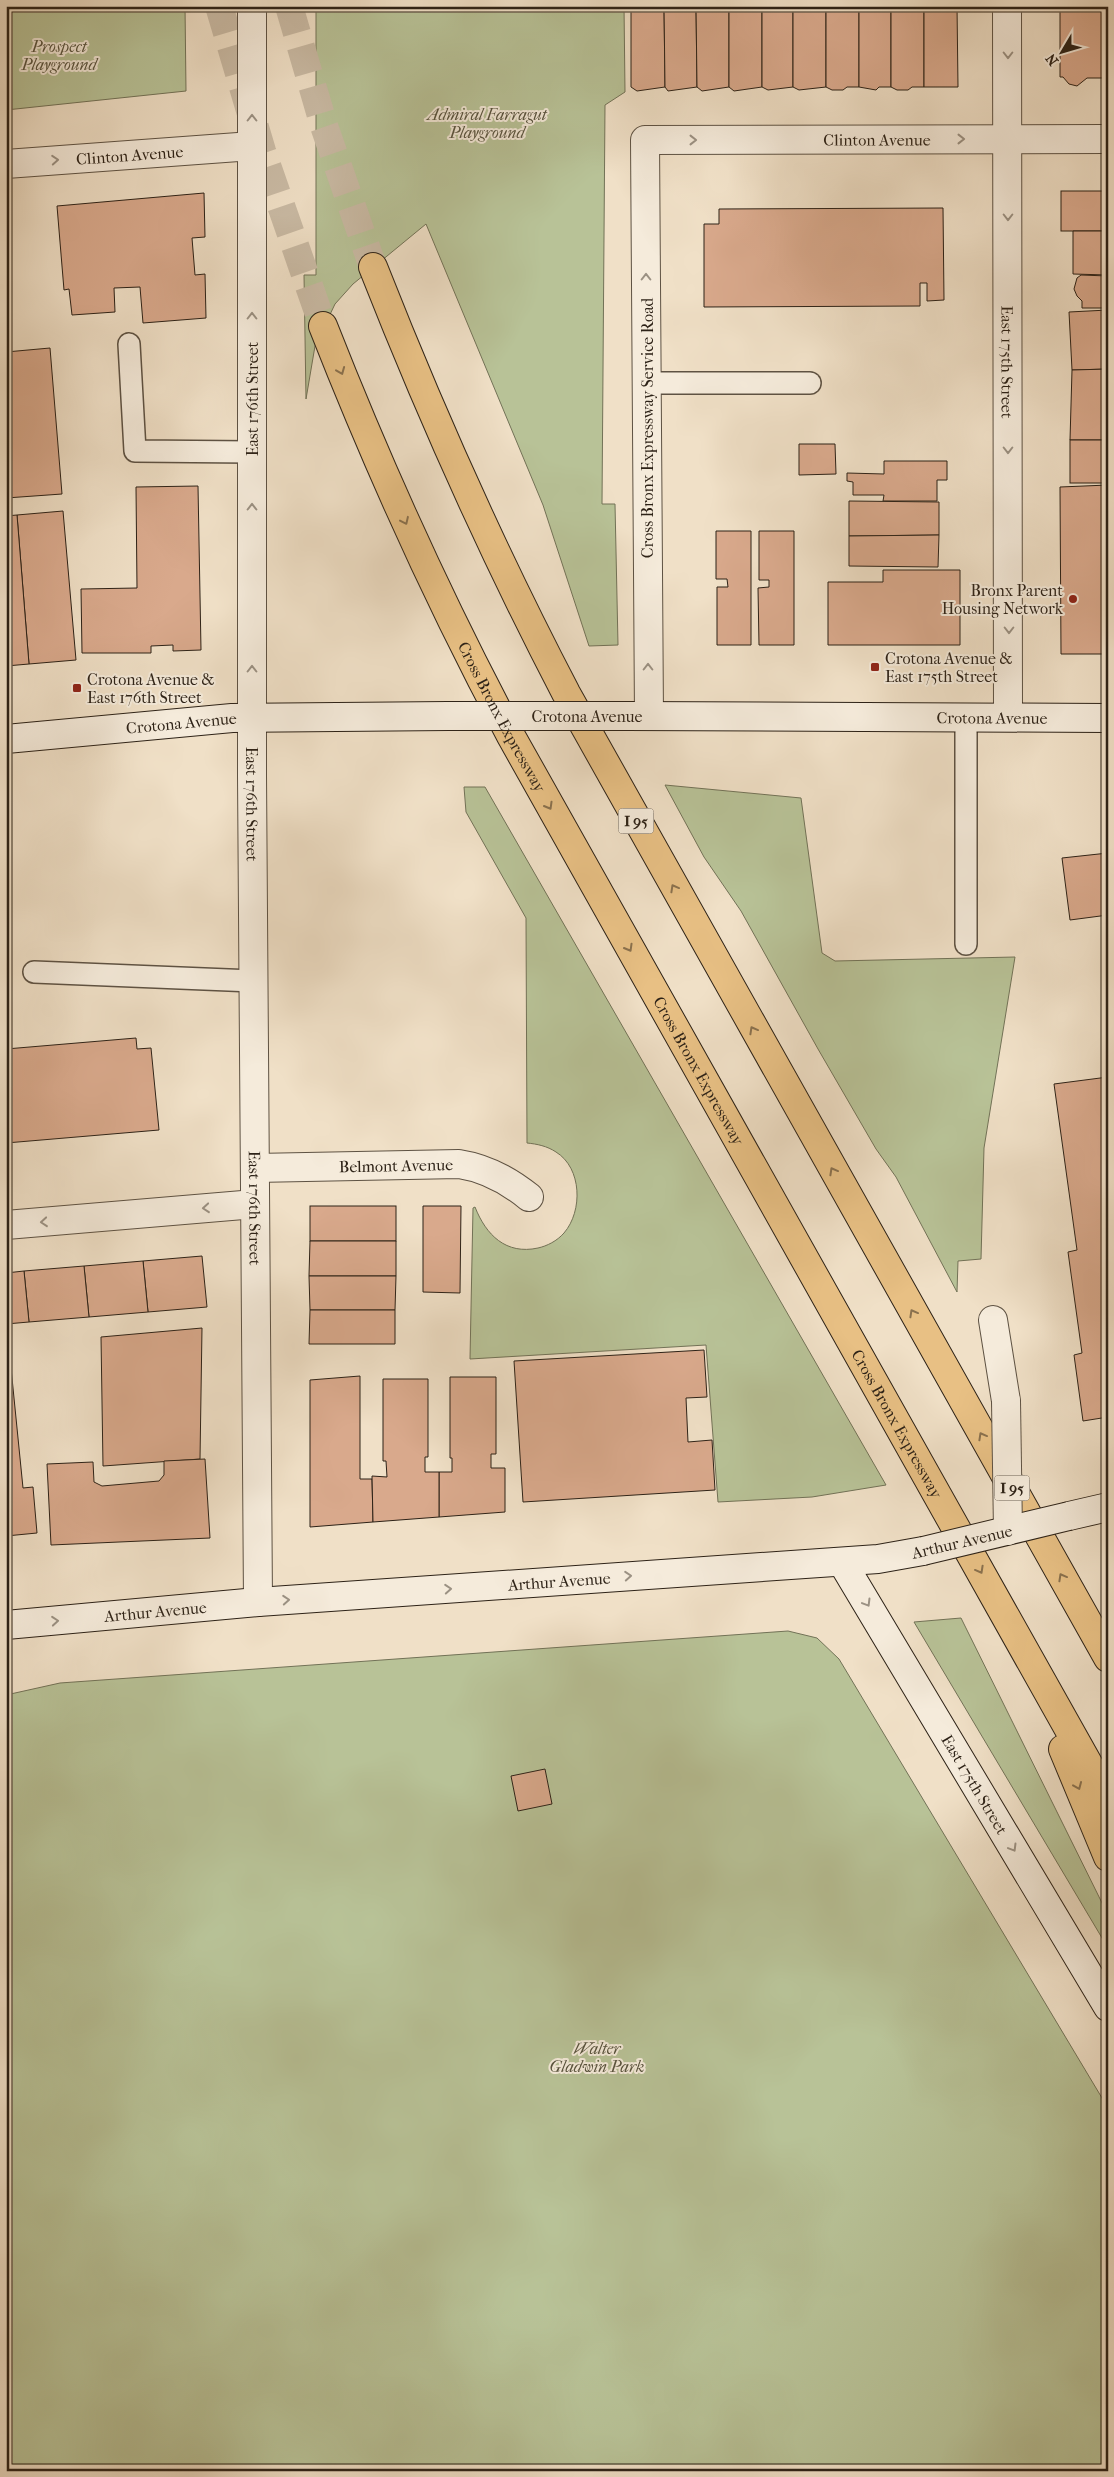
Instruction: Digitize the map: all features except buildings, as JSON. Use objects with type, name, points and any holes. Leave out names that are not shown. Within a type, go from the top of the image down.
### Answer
[{"type":"highway","name":"I 95","points":[[372,267],[456,467],[509,582],[570,702],[1108,1658]]},
{"type":"highway","name":"Cross Bronx Expressway","points":[[323,326],[394,497],[502,719],[1108,1799]]},
{"type":"highway","points":[[1086,1620],[1108,1650]]},
{"type":"highway","points":[[1012,1628],[1108,1857]]},
{"type":"street","name":"East 176th Street","points":[[252,6],[252,718],[258,1602]]},
{"type":"street","name":"East 175th Street","points":[[1007,6],[1008,717]]},
{"type":"street","name":"Clinton Avenue","points":[[645,140],[1108,139]]},
{"type":"street","name":"Cross Bronx Expressway Service Road","points":[[638,716],[646,383],[645,140]]},
{"type":"street","name":"Clinton Avenue","points":[[6,164],[252,146]]},
{"type":"street","name":"Crotona Avenue","points":[[6,738],[252,718],[638,716],[1108,718]]},
{"type":"street","name":"Belmont Avenue","points":[[255,1168],[458,1164],[491,1173],[511,1184],[529,1198]]},
{"type":"street","points":[[6,1225],[255,1204]]},
{"type":"street","points":[[992,1320],[1006,1401],[1008,1531]]},
{"type":"street","name":"Arthur Avenue","points":[[6,1625],[258,1602],[878,1559],[923,1551],[1108,1507]]},
{"type":"street","name":"East 175th Street","points":[[842,1562],[1108,2007]]},
{"type":"lane","points":[[129,344],[135,451],[252,452]]},
{"type":"lane","points":[[646,383],[810,383]]},
{"type":"lane","points":[[966,717],[966,944]]},
{"type":"lane","points":[[34,972],[253,981]]},
{"type":"green space","name":"Prospect Playground","points":[[6,6],[185,6],[186,91],[6,110]]},
{"type":"green space","name":"Admiral Farragut Playground","points":[[316,6],[624,6],[625,92],[605,105],[602,504],[615,504],[618,645],[589,646],[543,505],[426,224],[353,284],[335,304],[315,346],[306,399],[304,275],[316,275]]},
{"type":"green space","points":[[665,785],[801,798],[822,953],[835,961],[1015,957],[984,1148],[981,1259],[958,1261],[957,1292],[896,1177],[876,1149],[741,911],[704,857]]},
{"type":"green space","points":[[464,787],[485,787],[886,1485],[812,1497],[718,1502],[706,1345],[470,1359],[473,1208],[475,1207],[485,1226],[499,1241],[516,1248],[538,1248],[548,1244],[564,1233],[574,1213],[577,1202],[577,1190],[571,1168],[565,1159],[549,1148],[527,1143],[526,918],[466,812]]},
{"type":"green space","points":[[6,810],[10,915],[6,916]]},
{"type":"green space","points":[[961,1618],[1108,1915],[1108,1948],[914,1622]]},
{"type":"green space","name":"Walter Gladwin Park","points":[[788,1631],[817,1638],[839,1659],[1108,2108],[1108,2471],[6,2471],[6,1695],[60,1683]]},
{"type":"tunnel","points":[[219,6],[262,151],[323,326]]},
{"type":"tunnel","points":[[289,6],[324,126],[373,267]]},
{"type":"place","name":"Bronx Parent Housing Network","points":[[1073,599]]},
{"type":"place","name":"Crotona Avenue & East 175th Street","points":[[875,667]]},
{"type":"place","name":"Crotona Avenue & East 176th Street","points":[[77,688]]}]
